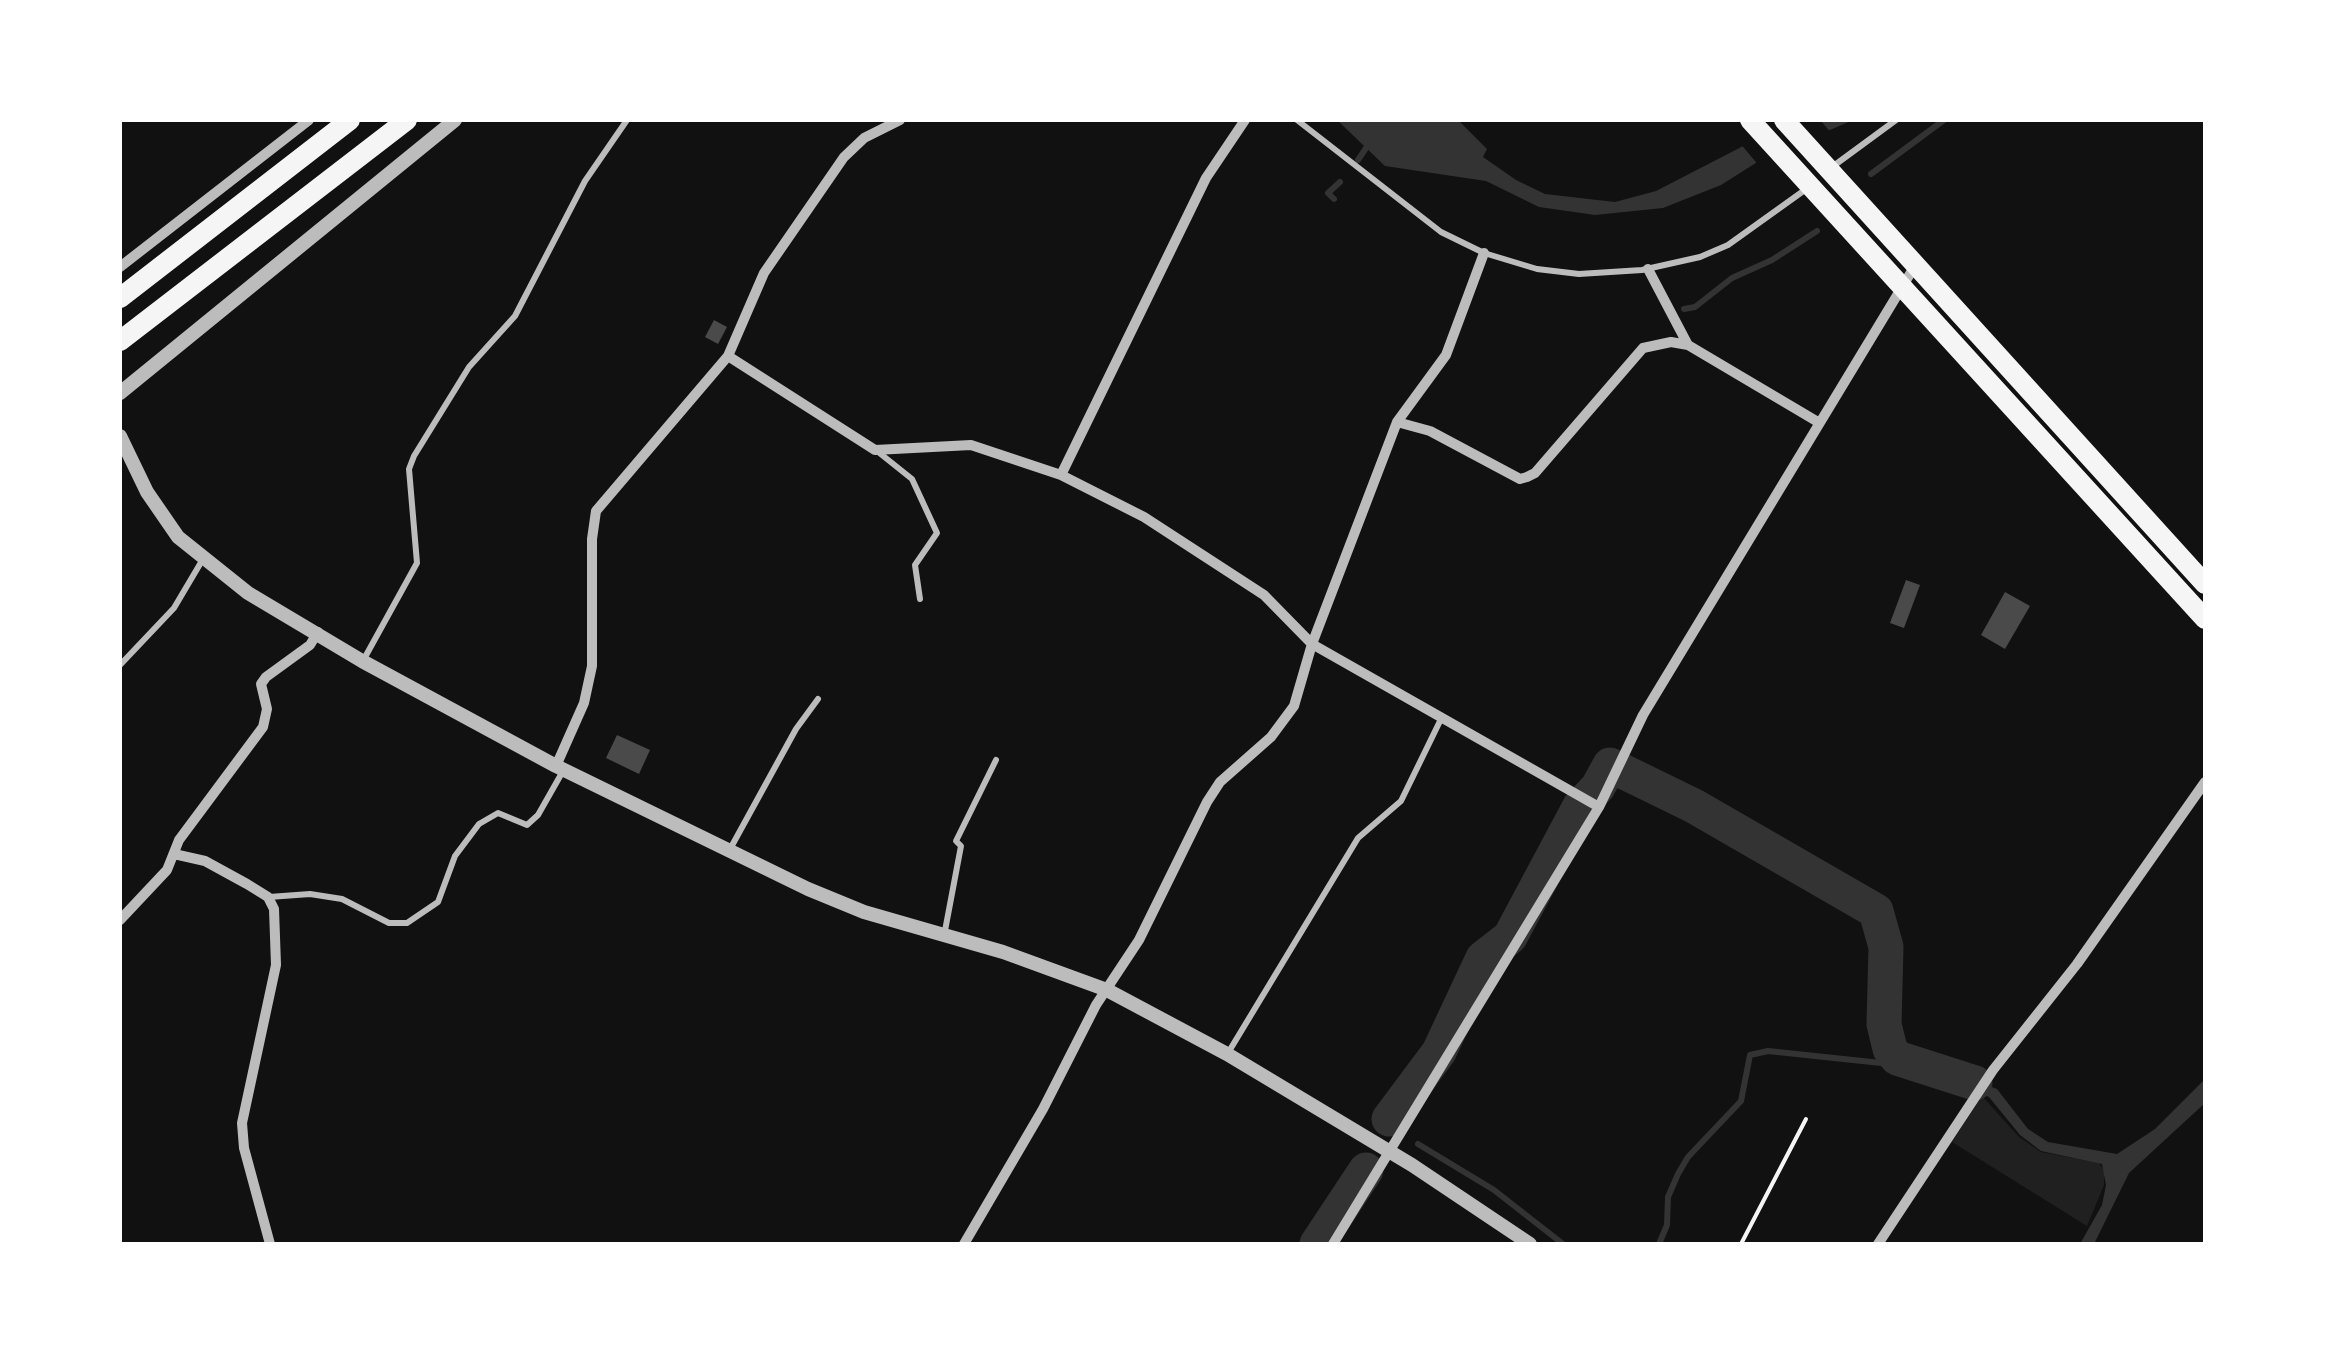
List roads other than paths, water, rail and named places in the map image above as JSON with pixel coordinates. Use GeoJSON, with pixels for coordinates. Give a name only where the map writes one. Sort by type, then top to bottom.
{"type":"FeatureCollection","features":[{"type":"Feature","properties":{"kind":"highway"},"geometry":{"type":"LineString","coordinates":[[120,298],[350,120]]}},
{"type":"Feature","properties":{"kind":"highway"},"geometry":{"type":"LineString","coordinates":[[120,342],[406,120]]}},
{"type":"Feature","properties":{"kind":"highway"},"geometry":{"type":"LineString","coordinates":[[1750,120],[2205,620]]}},
{"type":"Feature","properties":{"kind":"highway"},"geometry":{"type":"LineString","coordinates":[[1784,120],[2205,584]]}},
{"type":"Feature","properties":{"kind":"street"},"geometry":{"type":"LineString","coordinates":[[120,267],[309,120]]}},
{"type":"Feature","properties":{"kind":"street"},"geometry":{"type":"LineString","coordinates":[[120,394],[454,120]]}},
{"type":"Feature","properties":{"kind":"street"},"geometry":{"type":"LineString","coordinates":[[560,768],[584,703],[592,666],[592,540],[596,511],[728,356],[764,274],[851,148],[900,120]]}},
{"type":"Feature","properties":{"kind":"street"},"geometry":{"type":"LineString","coordinates":[[1062,475],[1206,178],[1246,120]]}},
{"type":"Feature","properties":{"kind":"street"},"geometry":{"type":"LineString","coordinates":[[964,1244],[1139,940],[1220,782],[1285,722],[1397,422],[1446,355],[1484,253]]}},
{"type":"Feature","properties":{"kind":"street"},"geometry":{"type":"LineString","coordinates":[[1334,1244],[1620,770],[1643,715],[1916,264]]}},
{"type":"Feature","properties":{"kind":"street"},"geometry":{"type":"LineString","coordinates":[[1648,269],[1688,346]]}},
{"type":"Feature","properties":{"kind":"street"},"geometry":{"type":"LineString","coordinates":[[1397,422],[1430,432],[1520,478],[1526,477],[1536,473],[1643,348],[1671,342],[1688,346],[1818,422]]}},
{"type":"Feature","properties":{"kind":"street"},"geometry":{"type":"LineString","coordinates":[[728,356],[874,450],[971,445],[1062,475],[1144,517],[1264,595],[1312,644],[1596,805]]}},
{"type":"Feature","properties":{"kind":"street"},"geometry":{"type":"LineString","coordinates":[[120,436],[124,455],[162,515],[203,560],[248,593],[362,661],[560,768],[728,852],[864,912],[1018,957],[1107,990],[1228,1054],[1389,1151],[1530,1244]]}},
{"type":"Feature","properties":{"kind":"street"},"geometry":{"type":"LineString","coordinates":[[120,920],[151,891],[179,840],[263,728],[267,710],[262,684],[266,677],[302,651],[318,632]]}},
{"type":"Feature","properties":{"kind":"street"},"geometry":{"type":"LineString","coordinates":[[1878,1244],[1988,1078],[2077,964],[2205,782]]}},
{"type":"Feature","properties":{"kind":"street"},"geometry":{"type":"LineString","coordinates":[[174,854],[205,860],[268,896],[274,909],[276,965],[242,1122],[244,1148],[270,1244]]}},
{"type":"Feature","properties":{"kind":"lane"},"geometry":{"type":"LineString","coordinates":[[362,661],[417,564],[409,469],[414,456],[469,367],[514,316],[585,180],[627,120]]}},
{"type":"Feature","properties":{"kind":"lane"},"geometry":{"type":"LineString","coordinates":[[1297,120],[1441,232],[1484,253],[1536,269],[1579,274],[1648,269],[1728,246],[1807,183]]}},
{"type":"Feature","properties":{"kind":"lane"},"geometry":{"type":"LineString","coordinates":[[1826,167],[1896,120]]}},
{"type":"Feature","properties":{"kind":"lane"},"geometry":{"type":"LineString","coordinates":[[874,450],[912,478],[937,533],[914,565],[920,599]]}},
{"type":"Feature","properties":{"kind":"lane"},"geometry":{"type":"LineString","coordinates":[[120,665],[174,608],[203,560]]}},
{"type":"Feature","properties":{"kind":"lane"},"geometry":{"type":"LineString","coordinates":[[728,852],[777,770],[796,729],[818,699]]}},
{"type":"Feature","properties":{"kind":"lane"},"geometry":{"type":"LineString","coordinates":[[1228,1054],[1358,838],[1401,800],[1440,719]]}},
{"type":"Feature","properties":{"kind":"lane"},"geometry":{"type":"LineString","coordinates":[[943,937],[960,846],[956,841],[996,760]]}},
{"type":"Feature","properties":{"kind":"lane"},"geometry":{"type":"LineString","coordinates":[[268,896],[310,894],[342,899],[389,922],[407,923],[438,902],[454,856],[479,824],[498,813],[520,824],[532,822],[560,768]]}},
{"type":"Feature","properties":{"kind":"waterway"},"geometry":{"type":"LineString","coordinates":[[1871,174],[1944,120]]}},
{"type":"Feature","properties":{"kind":"waterway"},"geometry":{"type":"LineString","coordinates":[[1358,160],[1366,148]]}},
{"type":"Feature","properties":{"kind":"waterway"},"geometry":{"type":"LineString","coordinates":[[1334,199],[1328,193],[1340,182]]}},
{"type":"Feature","properties":{"kind":"waterway"},"geometry":{"type":"LineString","coordinates":[[1684,309],[1695,307],[1732,278],[1772,260],[1817,231]]}},
{"type":"Feature","properties":{"kind":"waterway"},"geometry":{"type":"LineString","coordinates":[[1389,1119],[1439,1052],[1483,958],[1510,937],[1580,806],[1598,787],[1610,765],[1694,806],[1876,911],[1886,947],[1884,1024],[1890,1049],[1897,1058],[1975,1083]]}},
{"type":"Feature","properties":{"kind":"waterway"},"geometry":{"type":"LineString","coordinates":[[1659,1244],[1667,1225],[1668,1197],[1678,1174],[1688,1157],[1741,1101],[1750,1055],[1768,1051],[1881,1063],[1897,1058]]}},
{"type":"Feature","properties":{"kind":"waterway"},"geometry":{"type":"LineString","coordinates":[[1418,1144],[1494,1190],[1563,1244]]}},
{"type":"Feature","properties":{"kind":"waterway"},"geometry":{"type":"LineString","coordinates":[[1317,1244],[1366,1170]]}}]}
